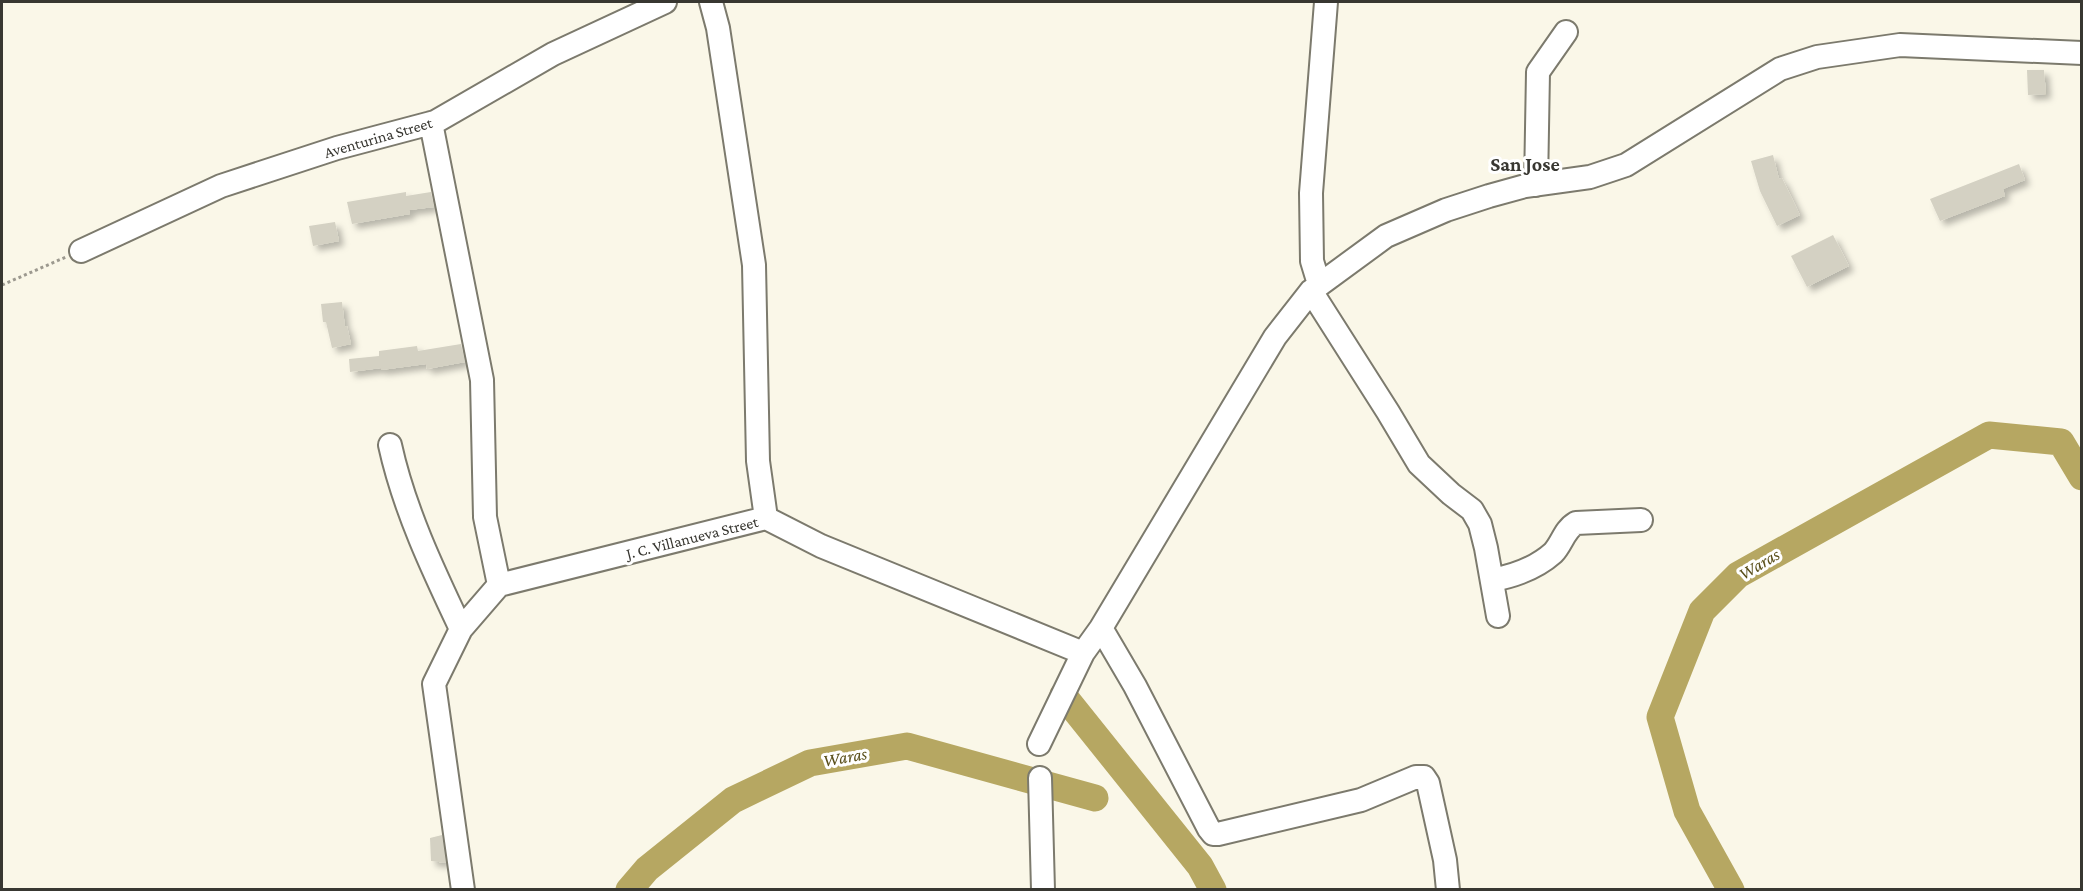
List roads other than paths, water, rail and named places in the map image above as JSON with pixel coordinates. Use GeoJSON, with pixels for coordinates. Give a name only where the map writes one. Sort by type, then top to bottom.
{"type":"FeatureCollection","features":[{"type":"Feature","properties":{"kind":"street","name":"Aventurina Street"},"geometry":{"type":"LineString","coordinates":[[81,251],[221,186],[337,148],[431,123],[553,54],[665,2]]}},
{"type":"Feature","properties":{"kind":"street","name":"J. C. Villanueva Street"},"geometry":{"type":"LineString","coordinates":[[499,585],[766,518],[758,461],[754,265],[718,28],[711,2]]}},
{"type":"Feature","properties":{"kind":"street"},"geometry":{"type":"LineString","coordinates":[[1326,2],[1311,193],[1312,261],[1315,287],[1419,464],[1450,494],[1472,510],[1480,524],[1498,616]]}},
{"type":"Feature","properties":{"kind":"street"},"geometry":{"type":"LineString","coordinates":[[1536,185],[1538,72],[1566,32]]}},
{"type":"Feature","properties":{"kind":"street"},"geometry":{"type":"LineString","coordinates":[[1039,744],[1083,652],[1101,628],[1275,338],[1315,287],[1386,236],[1446,210],[1490,196],[1536,185],[1590,177],[1626,165],[1780,69],[1817,57],[1900,45],[2082,53]]}},
{"type":"Feature","properties":{"kind":"street"},"geometry":{"type":"LineString","coordinates":[[431,123],[482,380],[485,517],[499,585],[461,629],[434,684],[463,890]]}},
{"type":"Feature","properties":{"kind":"street"},"geometry":{"type":"LineString","coordinates":[[390,445],[397,478],[438,582],[461,629]]}},
{"type":"Feature","properties":{"kind":"street"},"geometry":{"type":"LineString","coordinates":[[766,518],[821,546],[1083,652]]}},
{"type":"Feature","properties":{"kind":"street"},"geometry":{"type":"LineString","coordinates":[[1492,580],[1518,575],[1554,552],[1570,527],[1576,523],[1641,520]]}},
{"type":"Feature","properties":{"kind":"street"},"geometry":{"type":"LineString","coordinates":[[1101,628],[1135,686],[1213,834],[1361,800],[1416,777],[1424,777],[1428,783],[1441,838],[1448,890]]}},
{"type":"Feature","properties":{"kind":"street"},"geometry":{"type":"LineString","coordinates":[[1040,778],[1043,890]]}},
{"type":"Feature","properties":{"kind":"waterway","name":"Waras"},"geometry":{"type":"LineString","coordinates":[[1731,890],[1687,811],[1660,717],[1702,611],[1738,575],[1989,435],[2061,442],[2082,477]]}},
{"type":"Feature","properties":{"kind":"waterway","name":"Waras"},"geometry":{"type":"LineString","coordinates":[[1063,695],[1200,866],[1213,890]]}},
{"type":"Feature","properties":{"kind":"waterway","name":"Waras"},"geometry":{"type":"LineString","coordinates":[[629,890],[647,869],[733,800],[810,763],[907,746],[1095,798]]}},
{"type":"Feature","properties":{"kind":"district","name":"San Jose"},"geometry":{"type":"Point","coordinates":[1525,164]}}]}
